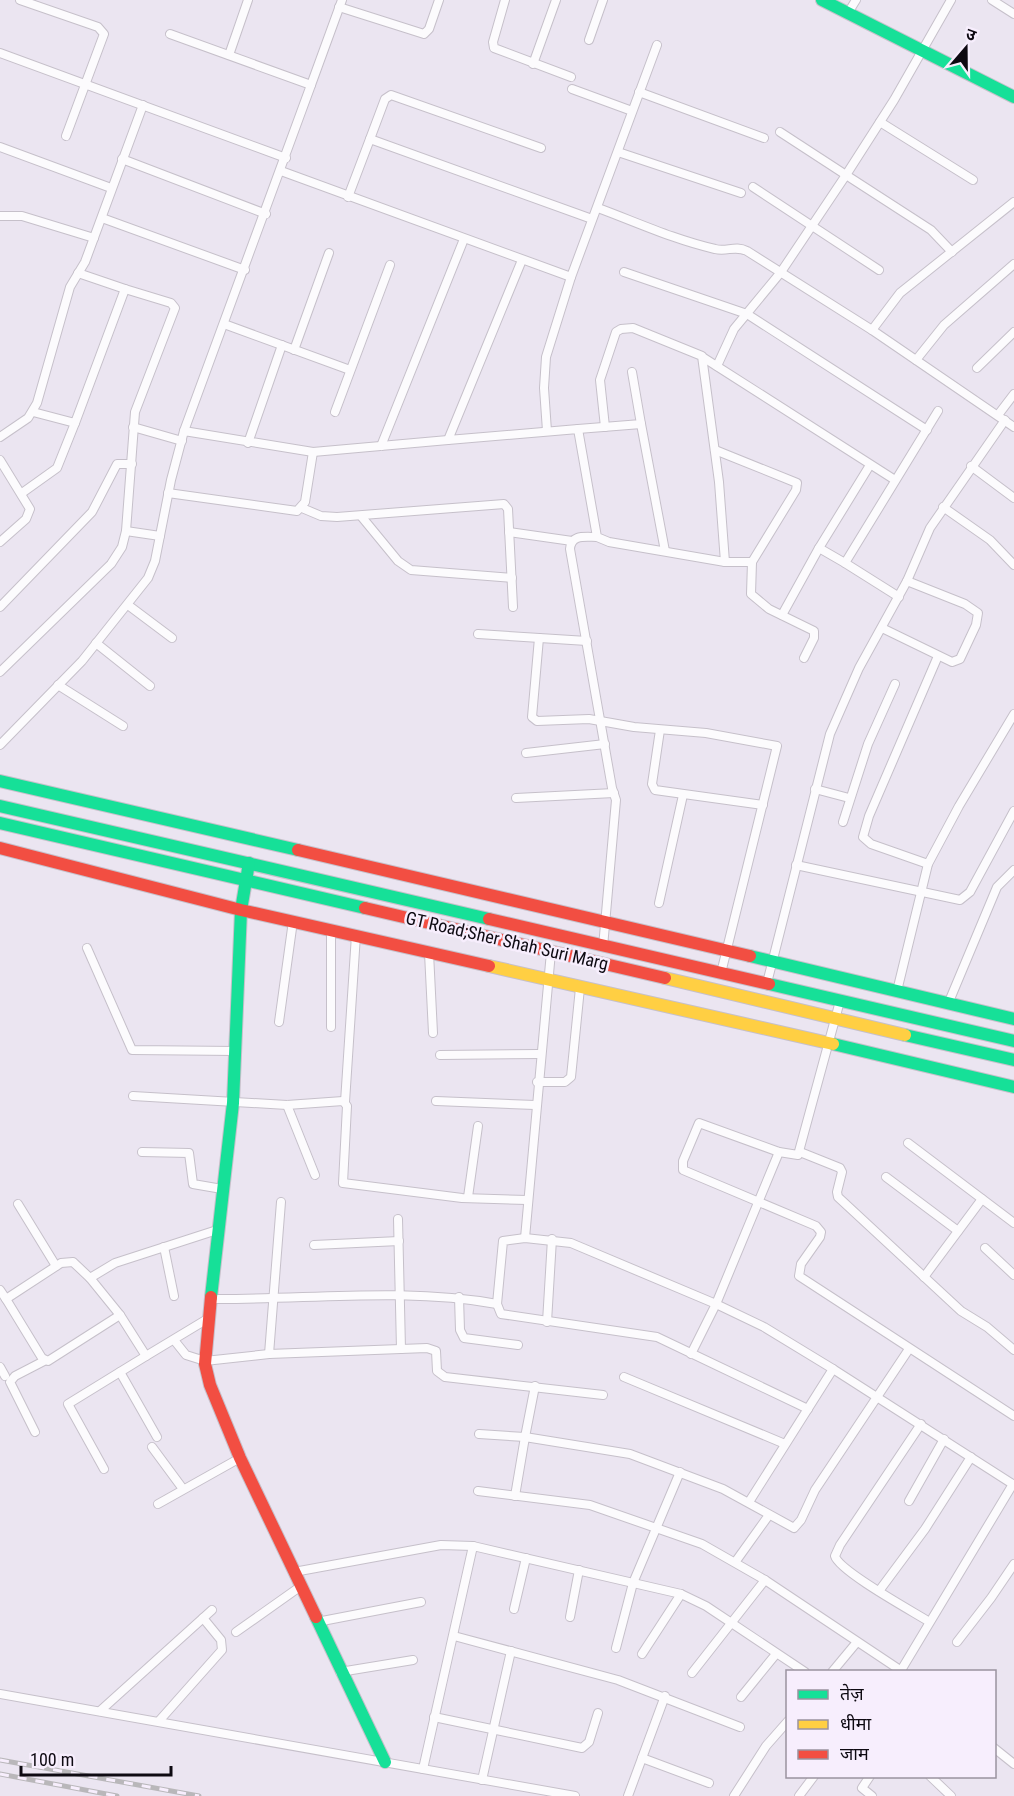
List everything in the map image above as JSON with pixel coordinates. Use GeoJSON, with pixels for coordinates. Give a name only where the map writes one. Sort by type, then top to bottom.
{"type":"FeatureCollection","features":[{"type":"Feature","properties":{"kind":"main road"},"geometry":{"type":"LineString","coordinates":[[822,0],[1014,97]]}},
{"type":"Feature","properties":{"kind":"main road"},"geometry":{"type":"LineString","coordinates":[[0,781],[1014,1019]]}},
{"type":"Feature","properties":{"kind":"main road","name":"GT Road;Sher Shah Suri Marg"},"geometry":{"type":"LineString","coordinates":[[0,806],[1014,1041]]}},
{"type":"Feature","properties":{"kind":"main road","name":"GT Road;Sher Shah Suri Marg"},"geometry":{"type":"LineString","coordinates":[[0,823],[1014,1060]]}},
{"type":"Feature","properties":{"kind":"main road"},"geometry":{"type":"LineString","coordinates":[[0,848],[241,910],[580,988],[830,1042],[1014,1087]]}},
{"type":"Feature","properties":{"kind":"main road"},"geometry":{"type":"LineString","coordinates":[[249,863],[241,910],[233,1104],[217,1230],[205,1361],[210,1385],[240,1458],[340,1672],[385,1762]]}},
{"type":"Feature","properties":{"kind":"street"},"geometry":{"type":"LineString","coordinates":[[21,0],[102,29],[103,40],[66,136]]}},
{"type":"Feature","properties":{"kind":"street"},"geometry":{"type":"LineString","coordinates":[[229,55],[249,0]]}},
{"type":"Feature","properties":{"kind":"street"},"geometry":{"type":"LineString","coordinates":[[0,745],[96,644],[151,573],[184,431],[266,214],[340,4],[426,34],[439,0]]}},
{"type":"Feature","properties":{"kind":"street"},"geometry":{"type":"LineString","coordinates":[[505,0],[493,42],[494,48],[571,77]]}},
{"type":"Feature","properties":{"kind":"street"},"geometry":{"type":"LineString","coordinates":[[533,64],[556,0]]}},
{"type":"Feature","properties":{"kind":"street"},"geometry":{"type":"LineString","coordinates":[[589,40],[603,0]]}},
{"type":"Feature","properties":{"kind":"street"},"geometry":{"type":"LineString","coordinates":[[848,14],[856,0]]}},
{"type":"Feature","properties":{"kind":"street"},"geometry":{"type":"LineString","coordinates":[[717,366],[734,329],[781,272],[880,122],[951,0]]}},
{"type":"Feature","properties":{"kind":"street"},"geometry":{"type":"LineString","coordinates":[[992,0],[1014,14]]}},
{"type":"Feature","properties":{"kind":"street"},"geometry":{"type":"LineString","coordinates":[[170,34],[311,85]]}},
{"type":"Feature","properties":{"kind":"street"},"geometry":{"type":"LineString","coordinates":[[547,431],[543,388],[546,357],[571,278],[657,45]]}},
{"type":"Feature","properties":{"kind":"street"},"geometry":{"type":"LineString","coordinates":[[0,53],[286,158]]}},
{"type":"Feature","properties":{"kind":"street"},"geometry":{"type":"LineString","coordinates":[[572,88],[632,111]]}},
{"type":"Feature","properties":{"kind":"street"},"geometry":{"type":"LineString","coordinates":[[639,92],[764,138]]}},
{"type":"Feature","properties":{"kind":"street"},"geometry":{"type":"LineString","coordinates":[[348,197],[385,99],[391,95],[541,147]]}},
{"type":"Feature","properties":{"kind":"street"},"geometry":{"type":"LineString","coordinates":[[0,437],[33,412],[70,287],[94,238],[143,105]]}},
{"type":"Feature","properties":{"kind":"street"},"geometry":{"type":"LineString","coordinates":[[880,122],[973,180]]}},
{"type":"Feature","properties":{"kind":"street"},"geometry":{"type":"LineString","coordinates":[[780,132],[931,230],[952,252]]}},
{"type":"Feature","properties":{"kind":"street"},"geometry":{"type":"LineString","coordinates":[[370,139],[592,219]]}},
{"type":"Feature","properties":{"kind":"street"},"geometry":{"type":"LineString","coordinates":[[0,147],[111,188]]}},
{"type":"Feature","properties":{"kind":"street"},"geometry":{"type":"LineString","coordinates":[[618,152],[741,193]]}},
{"type":"Feature","properties":{"kind":"street"},"geometry":{"type":"LineString","coordinates":[[122,159],[266,214]]}},
{"type":"Feature","properties":{"kind":"street"},"geometry":{"type":"LineString","coordinates":[[281,171],[571,278]]}},
{"type":"Feature","properties":{"kind":"street"},"geometry":{"type":"LineString","coordinates":[[753,187],[814,225],[879,270]]}},
{"type":"Feature","properties":{"kind":"street"},"geometry":{"type":"LineString","coordinates":[[872,330],[900,293],[1014,202]]}},
{"type":"Feature","properties":{"kind":"street"},"geometry":{"type":"LineString","coordinates":[[598,208],[716,249],[737,247],[872,330],[1014,427]]}},
{"type":"Feature","properties":{"kind":"street"},"geometry":{"type":"LineString","coordinates":[[0,216],[22,216],[94,238]]}},
{"type":"Feature","properties":{"kind":"street"},"geometry":{"type":"LineString","coordinates":[[102,218],[245,270]]}},
{"type":"Feature","properties":{"kind":"street"},"geometry":{"type":"LineString","coordinates":[[381,446],[464,239]]}},
{"type":"Feature","properties":{"kind":"street"},"geometry":{"type":"LineString","coordinates":[[294,350],[329,253]]}},
{"type":"Feature","properties":{"kind":"street"},"geometry":{"type":"LineString","coordinates":[[448,440],[522,260]]}},
{"type":"Feature","properties":{"kind":"street"},"geometry":{"type":"LineString","coordinates":[[916,360],[944,325],[1014,264]]}},
{"type":"Feature","properties":{"kind":"street"},"geometry":{"type":"LineString","coordinates":[[335,412],[390,266]]}},
{"type":"Feature","properties":{"kind":"street"},"geometry":{"type":"LineString","coordinates":[[624,272],[747,314],[927,430]]}},
{"type":"Feature","properties":{"kind":"street"},"geometry":{"type":"LineString","coordinates":[[0,672],[111,564],[122,547],[126,531],[133,427],[140,398],[175,308],[171,303],[78,273]]}},
{"type":"Feature","properties":{"kind":"street"},"geometry":{"type":"LineString","coordinates":[[22,493],[57,468],[65,453],[124,289]]}},
{"type":"Feature","properties":{"kind":"street"},"geometry":{"type":"LineString","coordinates":[[224,324],[350,370]]}},
{"type":"Feature","properties":{"kind":"street"},"geometry":{"type":"LineString","coordinates":[[605,427],[600,380],[616,332],[621,328],[633,328],[687,348],[895,480]]}},
{"type":"Feature","properties":{"kind":"street"},"geometry":{"type":"LineString","coordinates":[[977,368],[1014,332]]}},
{"type":"Feature","properties":{"kind":"street"},"geometry":{"type":"LineString","coordinates":[[248,443],[282,345]]}},
{"type":"Feature","properties":{"kind":"street"},"geometry":{"type":"LineString","coordinates":[[704,358],[725,562]]}},
{"type":"Feature","properties":{"kind":"street"},"geometry":{"type":"LineString","coordinates":[[632,372],[665,551]]}},
{"type":"Feature","properties":{"kind":"street"},"geometry":{"type":"LineString","coordinates":[[767,983],[830,734],[859,669],[907,581],[930,528],[971,466],[1014,394]]}},
{"type":"Feature","properties":{"kind":"street"},"geometry":{"type":"LineString","coordinates":[[845,563],[938,411]]}},
{"type":"Feature","properties":{"kind":"street"},"geometry":{"type":"LineString","coordinates":[[33,412],[75,423]]}},
{"type":"Feature","properties":{"kind":"street"},"geometry":{"type":"LineString","coordinates":[[184,431],[314,452],[641,423]]}},
{"type":"Feature","properties":{"kind":"street"},"geometry":{"type":"LineString","coordinates":[[133,427],[182,441]]}},
{"type":"Feature","properties":{"kind":"street"},"geometry":{"type":"LineString","coordinates":[[578,429],[597,537]]}},
{"type":"Feature","properties":{"kind":"street"},"geometry":{"type":"LineString","coordinates":[[715,450],[790,478],[797,484],[752,562],[753,597],[814,631],[804,658]]}},
{"type":"Feature","properties":{"kind":"street"},"geometry":{"type":"LineString","coordinates":[[302,508],[314,452]]}},
{"type":"Feature","properties":{"kind":"street"},"geometry":{"type":"LineString","coordinates":[[0,460],[30,509],[29,515],[0,542]]}},
{"type":"Feature","properties":{"kind":"street"},"geometry":{"type":"LineString","coordinates":[[0,607],[92,512],[117,464],[132,464]]}},
{"type":"Feature","properties":{"kind":"street"},"geometry":{"type":"LineString","coordinates":[[783,615],[819,548],[870,465]]}},
{"type":"Feature","properties":{"kind":"street"},"geometry":{"type":"LineString","coordinates":[[971,466],[1014,498]]}},
{"type":"Feature","properties":{"kind":"street"},"geometry":{"type":"LineString","coordinates":[[168,493],[294,511],[302,508],[330,517],[500,503],[508,509],[513,607]]}},
{"type":"Feature","properties":{"kind":"street"},"geometry":{"type":"LineString","coordinates":[[943,507],[990,540],[1013,561]]}},
{"type":"Feature","properties":{"kind":"street"},"geometry":{"type":"LineString","coordinates":[[361,516],[398,561],[411,570],[512,578]]}},
{"type":"Feature","properties":{"kind":"street"},"geometry":{"type":"LineString","coordinates":[[126,531],[160,536]]}},
{"type":"Feature","properties":{"kind":"street"},"geometry":{"type":"LineString","coordinates":[[509,532],[572,541]]}},
{"type":"Feature","properties":{"kind":"street"},"geometry":{"type":"LineString","coordinates":[[603,947],[616,810],[570,554],[572,541],[577,537],[597,537],[609,542],[725,562],[752,562]]}},
{"type":"Feature","properties":{"kind":"street"},"geometry":{"type":"LineString","coordinates":[[819,548],[899,597]]}},
{"type":"Feature","properties":{"kind":"street"},"geometry":{"type":"LineString","coordinates":[[882,628],[938,656],[952,662],[958,661],[976,625],[978,613],[965,604],[907,581]]}},
{"type":"Feature","properties":{"kind":"street"},"geometry":{"type":"LineString","coordinates":[[128,605],[172,638]]}},
{"type":"Feature","properties":{"kind":"street"},"geometry":{"type":"LineString","coordinates":[[478,634],[587,641]]}},
{"type":"Feature","properties":{"kind":"street"},"geometry":{"type":"LineString","coordinates":[[539,638],[534,719],[540,722],[589,719],[660,730],[706,733],[776,745],[721,973]]}},
{"type":"Feature","properties":{"kind":"street"},"geometry":{"type":"LineString","coordinates":[[96,644],[150,686]]}},
{"type":"Feature","properties":{"kind":"street"},"geometry":{"type":"LineString","coordinates":[[928,864],[871,844],[863,837],[869,816],[938,656]]}},
{"type":"Feature","properties":{"kind":"street"},"geometry":{"type":"LineString","coordinates":[[843,822],[868,744],[895,684]]}},
{"type":"Feature","properties":{"kind":"street"},"geometry":{"type":"LineString","coordinates":[[58,685],[123,726]]}},
{"type":"Feature","properties":{"kind":"street"},"geometry":{"type":"LineString","coordinates":[[897,992],[928,864],[1014,714]]}},
{"type":"Feature","properties":{"kind":"street"},"geometry":{"type":"LineString","coordinates":[[660,730],[652,786],[657,791],[763,805]]}},
{"type":"Feature","properties":{"kind":"street"},"geometry":{"type":"LineString","coordinates":[[526,753],[604,744]]}},
{"type":"Feature","properties":{"kind":"street"},"geometry":{"type":"LineString","coordinates":[[815,789],[849,798]]}},
{"type":"Feature","properties":{"kind":"street"},"geometry":{"type":"LineString","coordinates":[[516,798],[614,793]]}},
{"type":"Feature","properties":{"kind":"street"},"geometry":{"type":"LineString","coordinates":[[659,903],[683,795]]}},
{"type":"Feature","properties":{"kind":"street"},"geometry":{"type":"LineString","coordinates":[[796,865],[922,890],[954,900],[966,896],[1014,811]]}},
{"type":"Feature","properties":{"kind":"street"},"geometry":{"type":"LineString","coordinates":[[948,1004],[997,887],[1014,870]]}},
{"type":"Feature","properties":{"kind":"street"},"geometry":{"type":"LineString","coordinates":[[279,1022],[293,921]]}},
{"type":"Feature","properties":{"kind":"street"},"geometry":{"type":"LineString","coordinates":[[331,1027],[332,930]]}},
{"type":"Feature","properties":{"kind":"street"},"geometry":{"type":"LineString","coordinates":[[356,935],[342,1182],[468,1197],[527,1200]]}},
{"type":"Feature","properties":{"kind":"street"},"geometry":{"type":"LineString","coordinates":[[87,948],[132,1050],[236,1052]]}},
{"type":"Feature","properties":{"kind":"street"},"geometry":{"type":"LineString","coordinates":[[525,1238],[537,1082],[551,951]]}},
{"type":"Feature","properties":{"kind":"street"},"geometry":{"type":"LineString","coordinates":[[429,952],[434,1033]]}},
{"type":"Feature","properties":{"kind":"street"},"geometry":{"type":"LineString","coordinates":[[537,1082],[565,1082],[571,1077],[580,988]]}},
{"type":"Feature","properties":{"kind":"street"},"geometry":{"type":"LineString","coordinates":[[840,1001],[800,1152],[793,1156],[778,1152],[699,1123],[694,1129],[683,1161],[683,1170],[820,1230],[820,1237],[801,1264],[799,1276],[909,1349],[976,1389],[1014,1416]]}},
{"type":"Feature","properties":{"kind":"street"},"geometry":{"type":"LineString","coordinates":[[440,1055],[540,1054]]}},
{"type":"Feature","properties":{"kind":"street"},"geometry":{"type":"LineString","coordinates":[[133,1096],[233,1104],[287,1105],[345,1102]]}},
{"type":"Feature","properties":{"kind":"street"},"geometry":{"type":"LineString","coordinates":[[436,1101],[535,1105]]}},
{"type":"Feature","properties":{"kind":"street"},"geometry":{"type":"LineString","coordinates":[[287,1105],[315,1175]]}},
{"type":"Feature","properties":{"kind":"street"},"geometry":{"type":"LineString","coordinates":[[468,1197],[478,1126]]}},
{"type":"Feature","properties":{"kind":"street"},"geometry":{"type":"LineString","coordinates":[[909,1143],[1014,1223]]}},
{"type":"Feature","properties":{"kind":"street"},"geometry":{"type":"LineString","coordinates":[[142,1152],[189,1153],[193,1184],[222,1190]]}},
{"type":"Feature","properties":{"kind":"street"},"geometry":{"type":"LineString","coordinates":[[691,1354],[716,1304],[778,1152]]}},
{"type":"Feature","properties":{"kind":"street"},"geometry":{"type":"LineString","coordinates":[[800,1152],[840,1168],[842,1172],[838,1197],[961,1311],[987,1327],[1014,1350]]}},
{"type":"Feature","properties":{"kind":"street"},"geometry":{"type":"LineString","coordinates":[[886,1177],[958,1231]]}},
{"type":"Feature","properties":{"kind":"street"},"geometry":{"type":"LineString","coordinates":[[924,1277],[982,1199]]}},
{"type":"Feature","properties":{"kind":"street"},"geometry":{"type":"LineString","coordinates":[[269,1354],[281,1202]]}},
{"type":"Feature","properties":{"kind":"street"},"geometry":{"type":"LineString","coordinates":[[18,1204],[56,1266]]}},
{"type":"Feature","properties":{"kind":"street"},"geometry":{"type":"LineString","coordinates":[[398,1219],[401,1349]]}},
{"type":"Feature","properties":{"kind":"street"},"geometry":{"type":"LineString","coordinates":[[90,1278],[115,1263],[217,1230]]}},
{"type":"Feature","properties":{"kind":"street"},"geometry":{"type":"LineString","coordinates":[[808,1409],[649,1335],[507,1317],[501,1314],[497,1304],[502,1243],[507,1239],[525,1238],[552,1239],[571,1243],[716,1304],[764,1327],[877,1396],[1013,1484],[928,1621],[902,1670]]}},
{"type":"Feature","properties":{"kind":"street"},"geometry":{"type":"LineString","coordinates":[[547,1322],[552,1239]]}},
{"type":"Feature","properties":{"kind":"street"},"geometry":{"type":"LineString","coordinates":[[314,1245],[399,1241]]}},
{"type":"Feature","properties":{"kind":"street"},"geometry":{"type":"LineString","coordinates":[[164,1247],[174,1296]]}},
{"type":"Feature","properties":{"kind":"street"},"geometry":{"type":"LineString","coordinates":[[985,1248],[1014,1275]]}},
{"type":"Feature","properties":{"kind":"street"},"geometry":{"type":"LineString","coordinates":[[6,1299],[56,1266],[67,1261],[73,1262],[90,1278],[120,1315],[146,1356]]}},
{"type":"Feature","properties":{"kind":"street"},"geometry":{"type":"LineString","coordinates":[[0,1290],[44,1361]]}},
{"type":"Feature","properties":{"kind":"street"},"geometry":{"type":"LineString","coordinates":[[211,1299],[272,1300],[400,1294],[459,1297],[497,1304]]}},
{"type":"Feature","properties":{"kind":"street"},"geometry":{"type":"LineString","coordinates":[[459,1297],[460,1329],[464,1338],[518,1345]]}},
{"type":"Feature","properties":{"kind":"street"},"geometry":{"type":"LineString","coordinates":[[35,1432],[10,1382],[15,1376],[120,1315]]}},
{"type":"Feature","properties":{"kind":"street"},"geometry":{"type":"LineString","coordinates":[[104,1468],[68,1404],[209,1318]]}},
{"type":"Feature","properties":{"kind":"street"},"geometry":{"type":"LineString","coordinates":[[174,1340],[186,1355],[205,1361],[269,1354],[435,1349],[438,1374],[446,1377],[603,1395]]}},
{"type":"Feature","properties":{"kind":"street"},"geometry":{"type":"LineString","coordinates":[[479,1434],[525,1437],[613,1450],[680,1472],[749,1502],[790,1528],[798,1526],[815,1490],[909,1349]]}},
{"type":"Feature","properties":{"kind":"street"},"geometry":{"type":"LineString","coordinates":[[0,1367],[5,1376]]}},
{"type":"Feature","properties":{"kind":"street"},"geometry":{"type":"LineString","coordinates":[[749,1502],[833,1369]]}},
{"type":"Feature","properties":{"kind":"street"},"geometry":{"type":"LineString","coordinates":[[120,1372],[158,1437]]}},
{"type":"Feature","properties":{"kind":"street"},"geometry":{"type":"LineString","coordinates":[[624,1377],[785,1444]]}},
{"type":"Feature","properties":{"kind":"street"},"geometry":{"type":"LineString","coordinates":[[515,1496],[535,1386]]}},
{"type":"Feature","properties":{"kind":"street"},"geometry":{"type":"LineString","coordinates":[[921,1424],[836,1551],[836,1560],[879,1591],[928,1621]]}},
{"type":"Feature","properties":{"kind":"street"},"geometry":{"type":"LineString","coordinates":[[909,1501],[944,1439]]}},
{"type":"Feature","properties":{"kind":"street"},"geometry":{"type":"LineString","coordinates":[[152,1447],[183,1489]]}},
{"type":"Feature","properties":{"kind":"street"},"geometry":{"type":"LineString","coordinates":[[879,1591],[925,1529],[971,1457]]}},
{"type":"Feature","properties":{"kind":"street"},"geometry":{"type":"LineString","coordinates":[[159,1504],[240,1458]]}},
{"type":"Feature","properties":{"kind":"street"},"geometry":{"type":"LineString","coordinates":[[616,1648],[633,1583],[655,1526],[680,1472]]}},
{"type":"Feature","properties":{"kind":"street"},"geometry":{"type":"LineString","coordinates":[[478,1491],[590,1506],[655,1526],[702,1544],[765,1580],[899,1670]]}},
{"type":"Feature","properties":{"kind":"street"},"geometry":{"type":"LineString","coordinates":[[735,1561],[770,1515]]}},
{"type":"Feature","properties":{"kind":"street"},"geometry":{"type":"LineString","coordinates":[[294,1572],[441,1545],[473,1546],[681,1593],[803,1670]]}},
{"type":"Feature","properties":{"kind":"street"},"geometry":{"type":"LineString","coordinates":[[423,1769],[473,1546]]}},
{"type":"Feature","properties":{"kind":"street"},"geometry":{"type":"LineString","coordinates":[[514,1609],[526,1558]]}},
{"type":"Feature","properties":{"kind":"street"},"geometry":{"type":"LineString","coordinates":[[957,1642],[1014,1564]]}},
{"type":"Feature","properties":{"kind":"street"},"geometry":{"type":"LineString","coordinates":[[570,1617],[579,1570]]}},
{"type":"Feature","properties":{"kind":"street"},"geometry":{"type":"LineString","coordinates":[[692,1673],[765,1580]]}},
{"type":"Feature","properties":{"kind":"street"},"geometry":{"type":"LineString","coordinates":[[236,1632],[301,1586]]}},
{"type":"Feature","properties":{"kind":"street"},"geometry":{"type":"LineString","coordinates":[[642,1654],[681,1593]]}},
{"type":"Feature","properties":{"kind":"street"},"geometry":{"type":"LineString","coordinates":[[317,1622],[421,1602]]}},
{"type":"Feature","properties":{"kind":"street"},"geometry":{"type":"LineString","coordinates":[[100,1711],[212,1610]]}},
{"type":"Feature","properties":{"kind":"street"},"geometry":{"type":"LineString","coordinates":[[159,1721],[222,1650],[221,1640],[203,1618]]}},
{"type":"Feature","properties":{"kind":"street"},"geometry":{"type":"LineString","coordinates":[[454,1636],[618,1680],[665,1696],[740,1727]]}},
{"type":"Feature","properties":{"kind":"street"},"geometry":{"type":"LineString","coordinates":[[832,1670],[857,1642]]}},
{"type":"Feature","properties":{"kind":"street"},"geometry":{"type":"LineString","coordinates":[[482,1780],[511,1651]]}},
{"type":"Feature","properties":{"kind":"street"},"geometry":{"type":"LineString","coordinates":[[741,1697],[777,1653]]}},
{"type":"Feature","properties":{"kind":"street"},"geometry":{"type":"LineString","coordinates":[[340,1672],[413,1660]]}},
{"type":"Feature","properties":{"kind":"street"},"geometry":{"type":"LineString","coordinates":[[0,1694],[575,1796]]}},
{"type":"Feature","properties":{"kind":"street"},"geometry":{"type":"LineString","coordinates":[[628,1796],[665,1696]]}},
{"type":"Feature","properties":{"kind":"street"},"geometry":{"type":"LineString","coordinates":[[434,1717],[585,1747],[598,1713]]}},
{"type":"Feature","properties":{"kind":"street"},"geometry":{"type":"LineString","coordinates":[[734,1796],[766,1746],[786,1723]]}},
{"type":"Feature","properties":{"kind":"street"},"geometry":{"type":"LineString","coordinates":[[996,1750],[1014,1764]]}},
{"type":"Feature","properties":{"kind":"street"},"geometry":{"type":"LineString","coordinates":[[642,1758],[709,1783]]}},
{"type":"Feature","properties":{"kind":"street"},"geometry":{"type":"LineString","coordinates":[[799,1796],[812,1778]]}},
{"type":"Feature","properties":{"kind":"street"},"geometry":{"type":"LineString","coordinates":[[869,1778],[862,1788],[872,1796]]}},
{"type":"Feature","properties":{"kind":"street"},"geometry":{"type":"LineString","coordinates":[[932,1778],[951,1796]]}},
{"type":"Feature","properties":{"kind":"railway"},"geometry":{"type":"LineString","coordinates":[[0,1760],[199,1796]]}},
{"type":"Feature","properties":{"kind":"railway"},"geometry":{"type":"LineString","coordinates":[[0,1774],[117,1796]]}},
{"type":"Feature","properties":{"kind":"traffic: fast"},"geometry":{"type":"LineString","coordinates":[[822,0],[1014,97]]}},
{"type":"Feature","properties":{"kind":"traffic: fast"},"geometry":{"type":"LineString","coordinates":[[0,781],[298,850]]}},
{"type":"Feature","properties":{"kind":"traffic: fast"},"geometry":{"type":"LineString","coordinates":[[0,806],[489,919]]}},
{"type":"Feature","properties":{"kind":"traffic: fast"},"geometry":{"type":"LineString","coordinates":[[0,823],[365,908]]}},
{"type":"Feature","properties":{"kind":"traffic: fast"},"geometry":{"type":"LineString","coordinates":[[211,1297],[233,1103],[241,910],[249,863]]}},
{"type":"Feature","properties":{"kind":"traffic: fast"},"geometry":{"type":"LineString","coordinates":[[750,956],[1014,1019]]}},
{"type":"Feature","properties":{"kind":"traffic: fast"},"geometry":{"type":"LineString","coordinates":[[769,984],[1014,1041]]}},
{"type":"Feature","properties":{"kind":"traffic: fast"},"geometry":{"type":"LineString","coordinates":[[905,1035],[1014,1060]]}},
{"type":"Feature","properties":{"kind":"traffic: fast"},"geometry":{"type":"LineString","coordinates":[[833,1044],[1014,1087]]}},
{"type":"Feature","properties":{"kind":"traffic: fast"},"geometry":{"type":"LineString","coordinates":[[316,1617],[385,1762]]}},
{"type":"Feature","properties":{"kind":"traffic: slow"},"geometry":{"type":"LineString","coordinates":[[489,966],[833,1044]]}},
{"type":"Feature","properties":{"kind":"traffic: slow"},"geometry":{"type":"LineString","coordinates":[[665,978],[905,1035]]}},
{"type":"Feature","properties":{"kind":"traffic: jam"},"geometry":{"type":"LineString","coordinates":[[0,848],[241,910],[489,966]]}},
{"type":"Feature","properties":{"kind":"traffic: jam"},"geometry":{"type":"LineString","coordinates":[[298,850],[750,956]]}},
{"type":"Feature","properties":{"kind":"traffic: jam"},"geometry":{"type":"LineString","coordinates":[[365,908],[665,978]]}},
{"type":"Feature","properties":{"kind":"traffic: jam"},"geometry":{"type":"LineString","coordinates":[[489,919],[769,984]]}},
{"type":"Feature","properties":{"kind":"traffic: jam"},"geometry":{"type":"LineString","coordinates":[[211,1297],[205,1364],[210,1385],[240,1458],[316,1617]]}}]}
